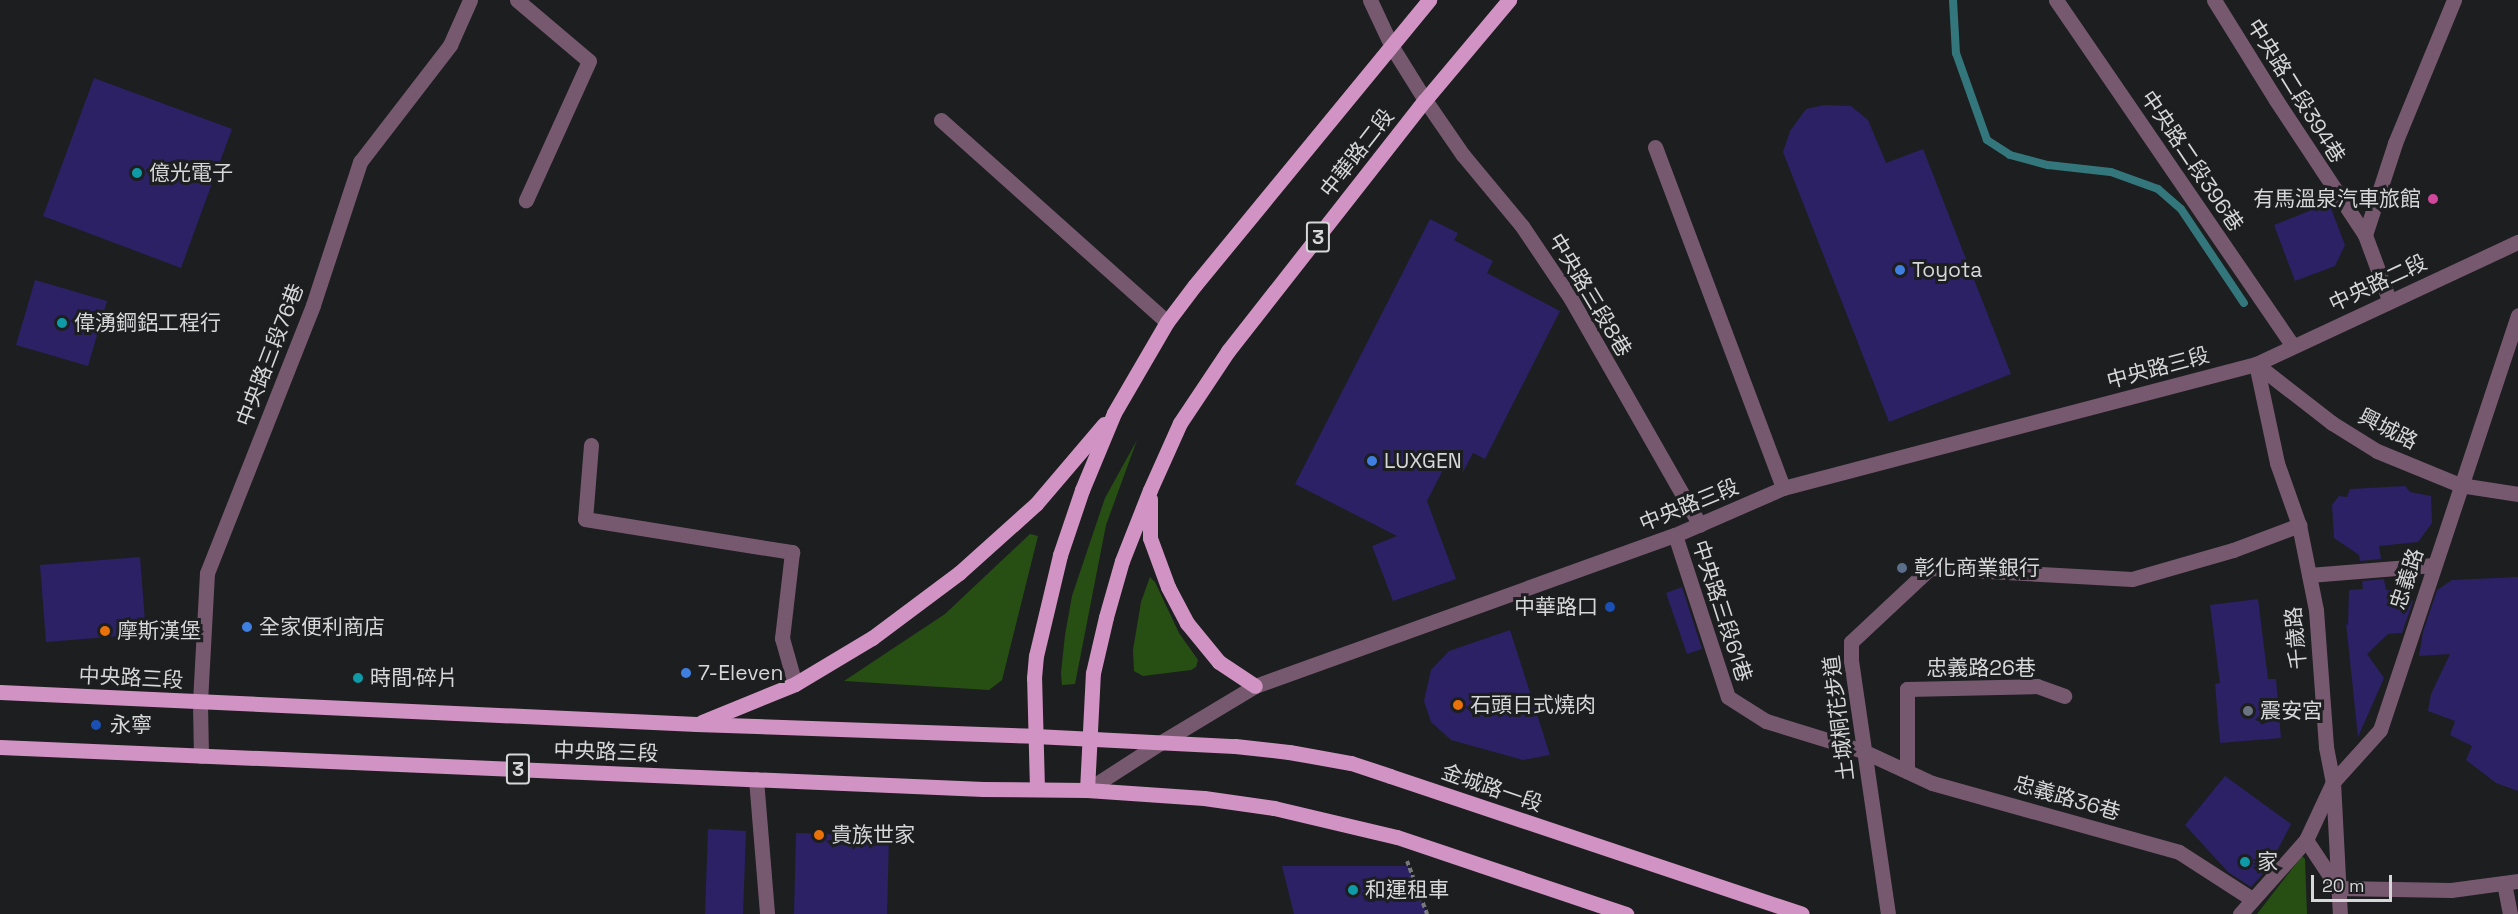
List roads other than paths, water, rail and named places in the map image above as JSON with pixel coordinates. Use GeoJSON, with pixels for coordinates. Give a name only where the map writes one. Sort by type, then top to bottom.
{"type":"FeatureCollection","features":[{"type":"Feature","properties":{"kind":"main road","name":"中華路二段"},"geometry":{"type":"LineString","coordinates":[[1114,413],[1167,322],[1429,0]]}},
{"type":"Feature","properties":{"kind":"main road","name":"中華路二段"},"geometry":{"type":"LineString","coordinates":[[1150,490],[1180,423],[1228,351],[1425,100],[1509,0]]}},
{"type":"Feature","properties":{"kind":"main road"},"geometry":{"type":"LineString","coordinates":[[696,724],[795,684],[872,638],[959,573],[1036,504],[1114,413]]}},
{"type":"Feature","properties":{"kind":"main road"},"geometry":{"type":"LineString","coordinates":[[1037,789],[1034,678],[1046,606],[1082,490],[1114,413]]}},
{"type":"Feature","properties":{"kind":"main road"},"geometry":{"type":"LineString","coordinates":[[1150,490],[1150,538],[1168,586],[1186,623],[1219,662],[1255,686]]}},
{"type":"Feature","properties":{"kind":"main road","name":"3"},"geometry":{"type":"LineString","coordinates":[[1087,790],[1093,673],[1122,561],[1150,490]]}},
{"type":"Feature","properties":{"kind":"main road","name":"中央路三段"},"geometry":{"type":"LineString","coordinates":[[0,692],[1160,743]]}},
{"type":"Feature","properties":{"kind":"main road","name":"金城路一段"},"geometry":{"type":"LineString","coordinates":[[1160,743],[1235,746],[1310,755],[1351,763],[1802,914]]}},
{"type":"Feature","properties":{"kind":"main road","name":"中央路三段"},"geometry":{"type":"LineString","coordinates":[[0,747],[756,779],[1087,790]]}},
{"type":"Feature","properties":{"kind":"main road"},"geometry":{"type":"LineString","coordinates":[[1087,790],[1204,798],[1263,806],[1331,820],[1397,837],[1626,914]]}},
{"type":"Feature","properties":{"kind":"street","name":"中央路三段76巷"},"geometry":{"type":"LineString","coordinates":[[201,756],[200,702],[207,573],[313,305],[360,162],[450,45],[470,0]]}},
{"type":"Feature","properties":{"kind":"street"},"geometry":{"type":"LineString","coordinates":[[517,0],[590,61],[526,200]]}},
{"type":"Feature","properties":{"kind":"street","name":"中央路三段8巷"},"geometry":{"type":"LineString","coordinates":[[1370,0],[1392,47],[1425,100],[1462,155],[1522,226],[1571,299],[1701,525]]}},
{"type":"Feature","properties":{"kind":"street","name":"中央路二段396巷"},"geometry":{"type":"LineString","coordinates":[[2056,0],[2293,346]]}},
{"type":"Feature","properties":{"kind":"street","name":"中央路二段394巷"},"geometry":{"type":"LineString","coordinates":[[2214,0],[2276,100],[2365,235],[2390,300]]}},
{"type":"Feature","properties":{"kind":"street"},"geometry":{"type":"LineString","coordinates":[[2365,235],[2395,144],[2454,0]]}},
{"type":"Feature","properties":{"kind":"street"},"geometry":{"type":"LineString","coordinates":[[941,120],[1167,322]]}},
{"type":"Feature","properties":{"kind":"street"},"geometry":{"type":"LineString","coordinates":[[1654,147],[1783,488]]}},
{"type":"Feature","properties":{"kind":"street","name":"中央路二段"},"geometry":{"type":"LineString","coordinates":[[2256,364],[2390,300],[2518,243]]}},
{"type":"Feature","properties":{"kind":"street","name":"忠義路"},"geometry":{"type":"LineString","coordinates":[[2240,914],[2306,840],[2333,782],[2380,730],[2518,315]]}},
{"type":"Feature","properties":{"kind":"street","name":"中央路三段"},"geometry":{"type":"LineString","coordinates":[[1087,790],[1255,686],[1675,536],[1783,488],[2256,364]]}},
{"type":"Feature","properties":{"kind":"street","name":"興城路"},"geometry":{"type":"LineString","coordinates":[[2256,364],[2332,423],[2377,451],[2460,485],[2518,494]]}},
{"type":"Feature","properties":{"kind":"street","name":"千歲路"},"geometry":{"type":"LineString","coordinates":[[2256,364],[2277,463],[2300,525],[2316,610],[2326,747],[2333,782],[2340,914]]}},
{"type":"Feature","properties":{"kind":"street"},"geometry":{"type":"LineString","coordinates":[[591,445],[585,519],[792,552],[782,638],[795,684]]}},
{"type":"Feature","properties":{"kind":"street","name":"土城桐花步道"},"geometry":{"type":"LineString","coordinates":[[1888,914],[1863,751],[1851,661],[1851,642],[1930,568],[2132,579],[2233,550],[2300,525]]}},
{"type":"Feature","properties":{"kind":"street","name":"中央路三段61巷"},"geometry":{"type":"LineString","coordinates":[[1675,536],[1728,697],[1766,721],[1863,751]]}},
{"type":"Feature","properties":{"kind":"street"},"geometry":{"type":"LineString","coordinates":[[2309,575],[2434,565]]}},
{"type":"Feature","properties":{"kind":"street","name":"忠義路26巷"},"geometry":{"type":"LineString","coordinates":[[1907,771],[1907,689],[2037,686],[2064,696]]}},
{"type":"Feature","properties":{"kind":"street","name":"忠義路36巷"},"geometry":{"type":"LineString","coordinates":[[1863,751],[1932,783],[2180,852],[2253,899]]}},
{"type":"Feature","properties":{"kind":"street"},"geometry":{"type":"LineString","coordinates":[[756,779],[767,914]]}},
{"type":"Feature","properties":{"kind":"street"},"geometry":{"type":"LineString","coordinates":[[2306,840],[2338,888],[2451,890],[2511,882],[2510,914]]}},
{"type":"Feature","properties":{"kind":"waterway"},"geometry":{"type":"LineString","coordinates":[[1953,0],[1956,53],[1987,140],[2010,155],[2048,165],[2111,172],[2158,189],[2181,209],[2244,303]]}},
{"type":"Feature","properties":{"kind":"place","name":"億光電子"},"geometry":{"type":"Point","coordinates":[137,173]}},
{"type":"Feature","properties":{"kind":"place","name":"有馬溫泉汽車旅館"},"geometry":{"type":"Point","coordinates":[2433,199]}},
{"type":"Feature","properties":{"kind":"place","name":"Toyota"},"geometry":{"type":"Point","coordinates":[1900,270]}},
{"type":"Feature","properties":{"kind":"place","name":"偉湧鋼鋁工程行"},"geometry":{"type":"Point","coordinates":[62,323]}},
{"type":"Feature","properties":{"kind":"place","name":"LUXGEN"},"geometry":{"type":"Point","coordinates":[1372,461]}},
{"type":"Feature","properties":{"kind":"place","name":"彰化商業銀行"},"geometry":{"type":"Point","coordinates":[1902,568]}},
{"type":"Feature","properties":{"kind":"place","name":"中華路口"},"geometry":{"type":"Point","coordinates":[1610,607]}},
{"type":"Feature","properties":{"kind":"place","name":"全家便利商店"},"geometry":{"type":"Point","coordinates":[247,627]}},
{"type":"Feature","properties":{"kind":"place","name":"摩斯漢堡"},"geometry":{"type":"Point","coordinates":[105,631]}},
{"type":"Feature","properties":{"kind":"place","name":"7-Eleven"},"geometry":{"type":"Point","coordinates":[686,673]}},
{"type":"Feature","properties":{"kind":"place","name":"時間·碎片"},"geometry":{"type":"Point","coordinates":[358,678]}},
{"type":"Feature","properties":{"kind":"place","name":"石頭日式燒肉"},"geometry":{"type":"Point","coordinates":[1458,705]}},
{"type":"Feature","properties":{"kind":"place","name":"震安宮"},"geometry":{"type":"Point","coordinates":[2248,711]}},
{"type":"Feature","properties":{"kind":"place","name":"永寧"},"geometry":{"type":"Point","coordinates":[96,725]}},
{"type":"Feature","properties":{"kind":"place","name":"貴族世家"},"geometry":{"type":"Point","coordinates":[819,835]}},
{"type":"Feature","properties":{"kind":"place","name":"家"},"geometry":{"type":"Point","coordinates":[2245,862]}},
{"type":"Feature","properties":{"kind":"place","name":"和運租車"},"geometry":{"type":"Point","coordinates":[1353,890]}}]}
